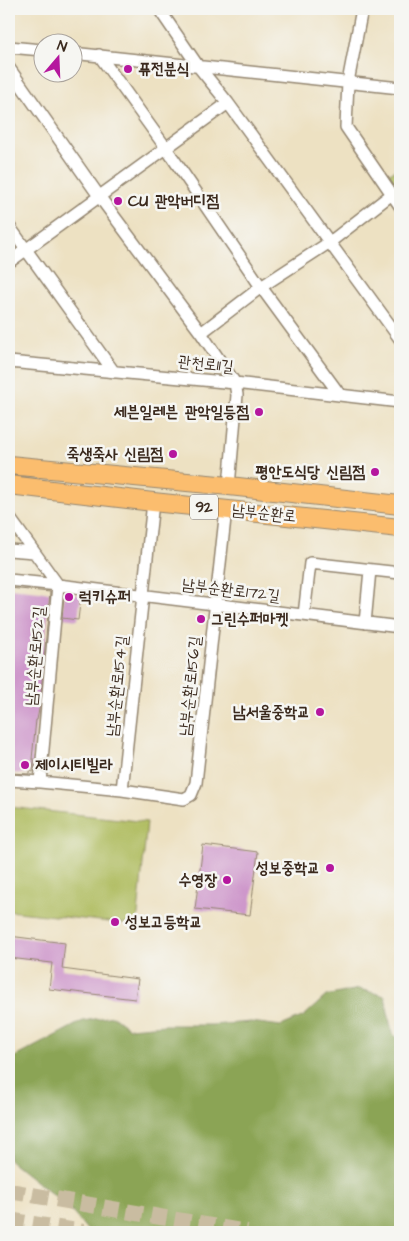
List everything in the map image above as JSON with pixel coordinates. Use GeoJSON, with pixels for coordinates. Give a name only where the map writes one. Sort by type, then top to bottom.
{"type":"FeatureCollection","features":[{"type":"Feature","properties":{"kind":"main road","name":"남부순환로"},"geometry":{"type":"LineString","coordinates":[[9,464],[400,505]]}},
{"type":"Feature","properties":{"kind":"main road","name":"남부순환로"},"geometry":{"type":"LineString","coordinates":[[9,485],[400,528]]}},
{"type":"Feature","properties":{"kind":"street"},"geometry":{"type":"LineString","coordinates":[[159,9],[198,66],[228,103],[400,339]]}},
{"type":"Feature","properties":{"kind":"street"},"geometry":{"type":"LineString","coordinates":[[362,9],[348,82],[346,127],[400,206]]}},
{"type":"Feature","properties":{"kind":"street"},"geometry":{"type":"LineString","coordinates":[[9,46],[32,49]]}},
{"type":"Feature","properties":{"kind":"street"},"geometry":{"type":"LineString","coordinates":[[82,53],[400,88]]}},
{"type":"Feature","properties":{"kind":"street"},"geometry":{"type":"LineString","coordinates":[[99,55],[166,148],[261,287],[340,395]]}},
{"type":"Feature","properties":{"kind":"street"},"geometry":{"type":"LineString","coordinates":[[9,68],[99,196],[201,332],[235,384],[237,395],[229,486]]}},
{"type":"Feature","properties":{"kind":"street"},"geometry":{"type":"LineString","coordinates":[[9,262],[228,103]]}},
{"type":"Feature","properties":{"kind":"street"},"geometry":{"type":"LineString","coordinates":[[201,332],[261,287],[330,242],[392,194]]}},
{"type":"Feature","properties":{"kind":"street"},"geometry":{"type":"LineString","coordinates":[[9,226],[114,372]]}},
{"type":"Feature","properties":{"kind":"street","name":"관천로11길"},"geometry":{"type":"LineString","coordinates":[[9,362],[400,402]]}},
{"type":"Feature","properties":{"kind":"street","name":"남부순환로154길"},"geometry":{"type":"LineString","coordinates":[[122,790],[153,502]]}},
{"type":"Feature","properties":{"kind":"street","name":"남부순환로156길"},"geometry":{"type":"LineString","coordinates":[[122,790],[184,799],[191,795],[196,783],[226,509]]}},
{"type":"Feature","properties":{"kind":"street","name":"남부순환로152길"},"geometry":{"type":"LineString","coordinates":[[9,518],[58,585],[40,782]]}},
{"type":"Feature","properties":{"kind":"street"},"geometry":{"type":"LineString","coordinates":[[9,550],[34,552]]}},
{"type":"Feature","properties":{"kind":"street"},"geometry":{"type":"LineString","coordinates":[[304,615],[310,564],[400,573]]}},
{"type":"Feature","properties":{"kind":"street"},"geometry":{"type":"LineString","coordinates":[[365,623],[370,570]]}},
{"type":"Feature","properties":{"kind":"street","name":"남부순환로172길"},"geometry":{"type":"LineString","coordinates":[[9,580],[400,626]]}},
{"type":"Feature","properties":{"kind":"street"},"geometry":{"type":"LineString","coordinates":[[9,780],[122,790]]}},
{"type":"Feature","properties":{"kind":"green space"},"geometry":{"type":"Polygon","coordinates":[[[400,167],[400,199],[383,177],[400,167]]]}},
{"type":"Feature","properties":{"kind":"green space"},"geometry":{"type":"Polygon","coordinates":[[[9,807],[147,822],[137,925],[9,911],[9,807]]]}},
{"type":"Feature","properties":{"kind":"green space"},"geometry":{"type":"Polygon","coordinates":[[[359,989],[385,996],[392,1034],[400,1039],[400,1232],[89,1232],[67,1206],[9,1160],[9,1060],[83,1021],[113,1016],[129,1028],[251,1022],[281,1026],[304,1016],[326,996],[359,989]]]}},
{"type":"Feature","properties":{"kind":"building"},"geometry":{"type":"Polygon","coordinates":[[[9,588],[50,592],[40,704],[36,720],[32,759],[34,759],[33,772],[29,771],[29,774],[9,773],[9,588]]]}},
{"type":"Feature","properties":{"kind":"building"},"geometry":{"type":"Polygon","coordinates":[[[66,594],[81,595],[78,620],[62,618],[64,596],[66,594]]]}},
{"type":"Feature","properties":{"kind":"building","name":"수영장"},"geometry":{"type":"Polygon","coordinates":[[[203,845],[258,852],[250,915],[195,909],[203,845]]]}},
{"type":"Feature","properties":{"kind":"building"},"geometry":{"type":"Polygon","coordinates":[[[9,936],[65,943],[62,969],[138,979],[135,999],[49,989],[52,963],[9,958],[9,936]]]}},
{"type":"Feature","properties":{"kind":"tunnel"},"geometry":{"type":"LineString","coordinates":[[9,1191],[247,1232]]}},
{"type":"Feature","properties":{"kind":"tunnel"},"geometry":{"type":"LineString","coordinates":[[9,1220],[84,1232]]}},
{"type":"Feature","properties":{"kind":"place","name":"퓨전분식"},"geometry":{"type":"Point","coordinates":[128,69]}},
{"type":"Feature","properties":{"kind":"place","name":"CU 관악버디점"},"geometry":{"type":"Point","coordinates":[118,201]}},
{"type":"Feature","properties":{"kind":"place","name":"세븐일레븐 관악일등점"},"geometry":{"type":"Point","coordinates":[259,412]}},
{"type":"Feature","properties":{"kind":"place","name":"죽생죽사 신림점"},"geometry":{"type":"Point","coordinates":[173,454]}},
{"type":"Feature","properties":{"kind":"place","name":"평안도식당 신림점"},"geometry":{"type":"Point","coordinates":[375,472]}},
{"type":"Feature","properties":{"kind":"place","name":"럭키슈퍼"},"geometry":{"type":"Point","coordinates":[69,597]}},
{"type":"Feature","properties":{"kind":"place","name":"그린수퍼마켓"},"geometry":{"type":"Point","coordinates":[201,619]}},
{"type":"Feature","properties":{"kind":"place","name":"남서울중학교"},"geometry":{"type":"Point","coordinates":[320,712]}},
{"type":"Feature","properties":{"kind":"place","name":"제이시티빌라"},"geometry":{"type":"Point","coordinates":[25,765]}},
{"type":"Feature","properties":{"kind":"place","name":"성보중학교"},"geometry":{"type":"Point","coordinates":[330,868]}},
{"type":"Feature","properties":{"kind":"place","name":"수영장"},"geometry":{"type":"Point","coordinates":[227,880]}},
{"type":"Feature","properties":{"kind":"place","name":"성보고등학교"},"geometry":{"type":"Point","coordinates":[115,922]}}]}
